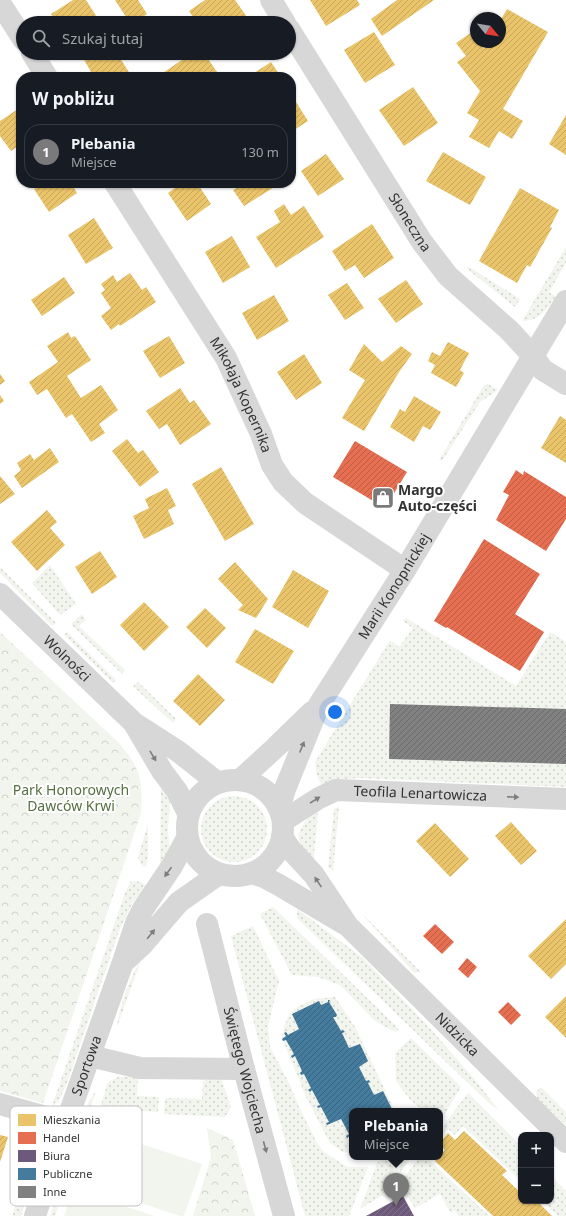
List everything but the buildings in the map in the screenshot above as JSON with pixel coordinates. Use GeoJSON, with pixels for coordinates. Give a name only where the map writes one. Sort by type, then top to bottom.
{"type":"FeatureCollection","features":[{"type":"Feature","properties":{"kind":"street"},"geometry":{"type":"LineString","coordinates":[[271,0],[281,16]]}},
{"type":"Feature","properties":{"kind":"street"},"geometry":{"type":"LineString","coordinates":[[0,3],[16,28]]}},
{"type":"Feature","properties":{"kind":"street","name":"Słoneczna"},"geometry":{"type":"LineString","coordinates":[[296,40],[436,262],[456,284],[510,330],[543,370],[566,384]]}},
{"type":"Feature","properties":{"kind":"street"},"geometry":{"type":"LineString","coordinates":[[36,60],[44,72]]}},
{"type":"Feature","properties":{"kind":"street","name":"Mikołaja Kopernika"},"geometry":{"type":"LineString","coordinates":[[118,188],[226,358],[261,434],[272,464],[283,482],[305,503],[404,570]]}},
{"type":"Feature","properties":{"kind":"street","name":"Marii Konopnickiej"},"geometry":{"type":"LineString","coordinates":[[319,705],[404,570],[566,301]]}},
{"type":"Feature","properties":{"kind":"street","name":"Wolności"},"geometry":{"type":"LineString","coordinates":[[0,594],[134,723]]}},
{"type":"Feature","properties":{"kind":"street"},"geometry":{"type":"LineString","coordinates":[[240,780],[319,705]]}},
{"type":"Feature","properties":{"kind":"street"},"geometry":{"type":"LineString","coordinates":[[319,705],[285,789],[281,822],[279,848],[272,859],[263,867],[252,873],[241,876],[219,874],[208,869],[198,860],[191,850],[187,838],[186,826],[188,812],[195,800],[205,790],[218,783],[230,780],[240,780],[254,784],[265,790],[273,799],[281,822],[291,850],[314,875],[348,926]]}},
{"type":"Feature","properties":{"kind":"street"},"geometry":{"type":"LineString","coordinates":[[134,723],[179,752],[218,783]]}},
{"type":"Feature","properties":{"kind":"street"},"geometry":{"type":"LineString","coordinates":[[134,723],[162,771],[177,791],[188,812]]}},
{"type":"Feature","properties":{"kind":"street","name":"Teofila Lenartowicza"},"geometry":{"type":"LineString","coordinates":[[281,822],[319,798],[336,790],[566,800]]}},
{"type":"Feature","properties":{"kind":"street","name":"Sportowa"},"geometry":{"type":"LineString","coordinates":[[72,1106],[136,923],[143,909],[172,866],[187,838]]}},
{"type":"Feature","properties":{"kind":"street"},"geometry":{"type":"LineString","coordinates":[[252,873],[264,877],[279,885],[348,926]]}},
{"type":"Feature","properties":{"kind":"street"},"geometry":{"type":"LineString","coordinates":[[123,962],[142,945],[179,902],[219,874]]}},
{"type":"Feature","properties":{"kind":"street","name":"Świętego Wojciecha"},"geometry":{"type":"LineString","coordinates":[[207,924],[284,1216]]}},
{"type":"Feature","properties":{"kind":"street","name":"Nidzicka"},"geometry":{"type":"LineString","coordinates":[[348,926],[566,1142]]}},
{"type":"Feature","properties":{"kind":"street"},"geometry":{"type":"LineString","coordinates":[[90,1056],[140,1068],[244,1069]]}},
{"type":"Feature","properties":{"kind":"street"},"geometry":{"type":"LineString","coordinates":[[0,1104],[10,1107]]}},
{"type":"Feature","properties":{"kind":"street","name":"Sportowa"},"geometry":{"type":"LineString","coordinates":[[35,1216],[38,1206]]}},
{"type":"Feature","properties":{"kind":"green space"},"geometry":{"type":"Polygon","coordinates":[[[566,247],[566,263],[549,292],[556,297],[546,310],[538,317],[528,321],[522,321],[566,247]]]}},
{"type":"Feature","properties":{"kind":"green space"},"geometry":{"type":"Polygon","coordinates":[[[469,267],[520,299],[515,307],[466,268],[469,267]]]}},
{"type":"Feature","properties":{"kind":"green space"},"geometry":{"type":"Polygon","coordinates":[[[488,384],[498,390],[480,402],[442,461],[439,460],[484,385],[488,384]]]}},
{"type":"Feature","properties":{"kind":"green space"},"geometry":{"type":"Polygon","coordinates":[[[50,565],[76,604],[60,615],[32,583],[50,565]]]}},
{"type":"Feature","properties":{"kind":"green space"},"geometry":{"type":"Polygon","coordinates":[[[0,567],[56,623],[52,626],[0,573],[0,567]]]}},
{"type":"Feature","properties":{"kind":"green space"},"geometry":{"type":"Polygon","coordinates":[[[82,614],[86,620],[79,626],[125,670],[122,674],[71,624],[82,614]]]}},
{"type":"Feature","properties":{"kind":"green space"},"geometry":{"type":"Polygon","coordinates":[[[406,618],[516,686],[550,632],[566,642],[566,787],[358,778],[339,780],[321,785],[317,775],[315,762],[390,640],[399,647],[413,628],[403,621],[406,618]]]}},
{"type":"Feature","properties":{"kind":"green space","name":"Park Honorowych Dawców Krwi"},"geometry":{"type":"Polygon","coordinates":[[[0,632],[118,742],[135,767],[138,774],[141,792],[141,813],[43,1103],[0,1091],[0,632]]]}},
{"type":"Feature","properties":{"kind":"green space"},"geometry":{"type":"Polygon","coordinates":[[[67,632],[116,680],[113,683],[64,635],[67,632]]]}},
{"type":"Feature","properties":{"kind":"green space"},"geometry":{"type":"Polygon","coordinates":[[[138,682],[176,719],[173,723],[133,686],[138,682]]]}},
{"type":"Feature","properties":{"kind":"green space"},"geometry":{"type":"Polygon","coordinates":[[[161,781],[167,789],[170,803],[168,830],[170,852],[160,873],[161,781]]]}},
{"type":"Feature","properties":{"kind":"green space"},"geometry":{"type":"Polygon","coordinates":[[[228,796],[240,796],[252,801],[262,811],[267,823],[265,842],[252,857],[240,862],[228,862],[216,857],[206,847],[201,835],[201,823],[206,811],[216,801],[228,796]]]}},
{"type":"Feature","properties":{"kind":"green space"},"geometry":{"type":"Polygon","coordinates":[[[339,807],[333,871],[328,867],[334,809],[339,807]]]}},
{"type":"Feature","properties":{"kind":"green space"},"geometry":{"type":"Polygon","coordinates":[[[316,810],[318,814],[313,866],[300,843],[299,837],[303,825],[316,810]]]}},
{"type":"Feature","properties":{"kind":"green space"},"geometry":{"type":"Polygon","coordinates":[[[148,824],[148,858],[147,864],[144,867],[138,857],[148,824]]]}},
{"type":"Feature","properties":{"kind":"green space"},"geometry":{"type":"Polygon","coordinates":[[[131,881],[141,882],[147,886],[133,902],[119,931],[67,1083],[58,1102],[52,1106],[125,893],[131,881]]]}},
{"type":"Feature","properties":{"kind":"green space"},"geometry":{"type":"Polygon","coordinates":[[[273,907],[399,1029],[395,1032],[375,1021],[340,985],[318,977],[292,975],[260,914],[273,907]]]}},
{"type":"Feature","properties":{"kind":"green space"},"geometry":{"type":"Polygon","coordinates":[[[297,909],[363,958],[428,1026],[476,1081],[498,1109],[491,1105],[297,918],[297,909]]]}},
{"type":"Feature","properties":{"kind":"green space"},"geometry":{"type":"Polygon","coordinates":[[[362,914],[421,972],[414,973],[362,914]]]}},
{"type":"Feature","properties":{"kind":"green space"},"geometry":{"type":"Polygon","coordinates":[[[253,926],[279,981],[268,1026],[270,1047],[290,1085],[317,1143],[324,1152],[347,1167],[368,1167],[349,1216],[305,1216],[231,936],[253,926]]]}},
{"type":"Feature","properties":{"kind":"green space"},"geometry":{"type":"Polygon","coordinates":[[[141,960],[117,1027],[120,1010],[126,992],[141,960]]]}},
{"type":"Feature","properties":{"kind":"green space"},"geometry":{"type":"Polygon","coordinates":[[[335,997],[355,1027],[394,1108],[349,1108],[349,1153],[343,1152],[330,1143],[306,1097],[282,1038],[284,1027],[290,1013],[299,1006],[314,999],[335,997]]]}},
{"type":"Feature","properties":{"kind":"green space"},"geometry":{"type":"Polygon","coordinates":[[[411,1038],[461,1087],[443,1117],[443,1108],[420,1108],[410,1100],[396,1081],[395,1053],[411,1038]]]}},
{"type":"Feature","properties":{"kind":"green space"},"geometry":{"type":"Polygon","coordinates":[[[220,1075],[231,1107],[225,1117],[164,1114],[165,1098],[202,1099],[203,1081],[220,1075]]]}},
{"type":"Feature","properties":{"kind":"green space"},"geometry":{"type":"Polygon","coordinates":[[[118,1077],[138,1077],[137,1096],[159,1097],[158,1112],[142,1111],[142,1106],[101,1106],[108,1082],[118,1077]]]}},
{"type":"Feature","properties":{"kind":"green space"},"geometry":{"type":"Polygon","coordinates":[[[541,1087],[566,1112],[566,1125],[537,1098],[536,1092],[541,1087]]]}},
{"type":"Feature","properties":{"kind":"green space"},"geometry":{"type":"Polygon","coordinates":[[[96,1091],[91,1106],[87,1106],[96,1091]]]}},
{"type":"Feature","properties":{"kind":"green space"},"geometry":{"type":"Polygon","coordinates":[[[468,1093],[518,1143],[518,1178],[463,1126],[455,1135],[448,1129],[443,1135],[443,1126],[468,1093]]]}},
{"type":"Feature","properties":{"kind":"green space"},"geometry":{"type":"Polygon","coordinates":[[[207,1128],[233,1140],[255,1216],[193,1216],[211,1157],[207,1128]]]}},
{"type":"Feature","properties":{"kind":"green space"},"geometry":{"type":"Polygon","coordinates":[[[142,1144],[202,1164],[184,1216],[142,1203],[142,1144]]]}},
{"type":"Feature","properties":{"kind":"green space"},"geometry":{"type":"Polygon","coordinates":[[[381,1160],[393,1160],[393,1174],[383,1195],[360,1209],[377,1163],[381,1160]]]}},
{"type":"Feature","properties":{"kind":"green space"},"geometry":{"type":"Polygon","coordinates":[[[401,1160],[410,1160],[400,1172],[401,1160]]]}},
{"type":"Feature","properties":{"kind":"green space"},"geometry":{"type":"Polygon","coordinates":[[[418,1160],[431,1160],[430,1161],[489,1216],[458,1216],[455,1210],[451,1213],[440,1194],[415,1208],[405,1193],[400,1189],[401,1182],[418,1160]]]}},
{"type":"Feature","properties":{"kind":"green space"},"geometry":{"type":"Polygon","coordinates":[[[554,1179],[566,1191],[566,1216],[558,1216],[545,1204],[554,1204],[554,1179]]]}},
{"type":"Feature","properties":{"kind":"green space"},"geometry":{"type":"Polygon","coordinates":[[[15,1206],[24,1206],[21,1216],[12,1216],[15,1206]]]}},
{"type":"Feature","properties":{"kind":"green space"},"geometry":{"type":"Polygon","coordinates":[[[53,1206],[58,1206],[55,1216],[50,1216],[53,1206]]]}},
{"type":"Feature","properties":{"kind":"green space"},"geometry":{"type":"Polygon","coordinates":[[[68,1206],[124,1206],[154,1216],[64,1216],[68,1206]]]}},
{"type":"Feature","properties":{"kind":"place","name":"Margo Auto-części"},"geometry":{"type":"Point","coordinates":[383,498]}},
{"type":"Feature","properties":{"kind":"place","name":"Plebania"},"geometry":{"type":"Point","coordinates":[396,1206]}}]}
